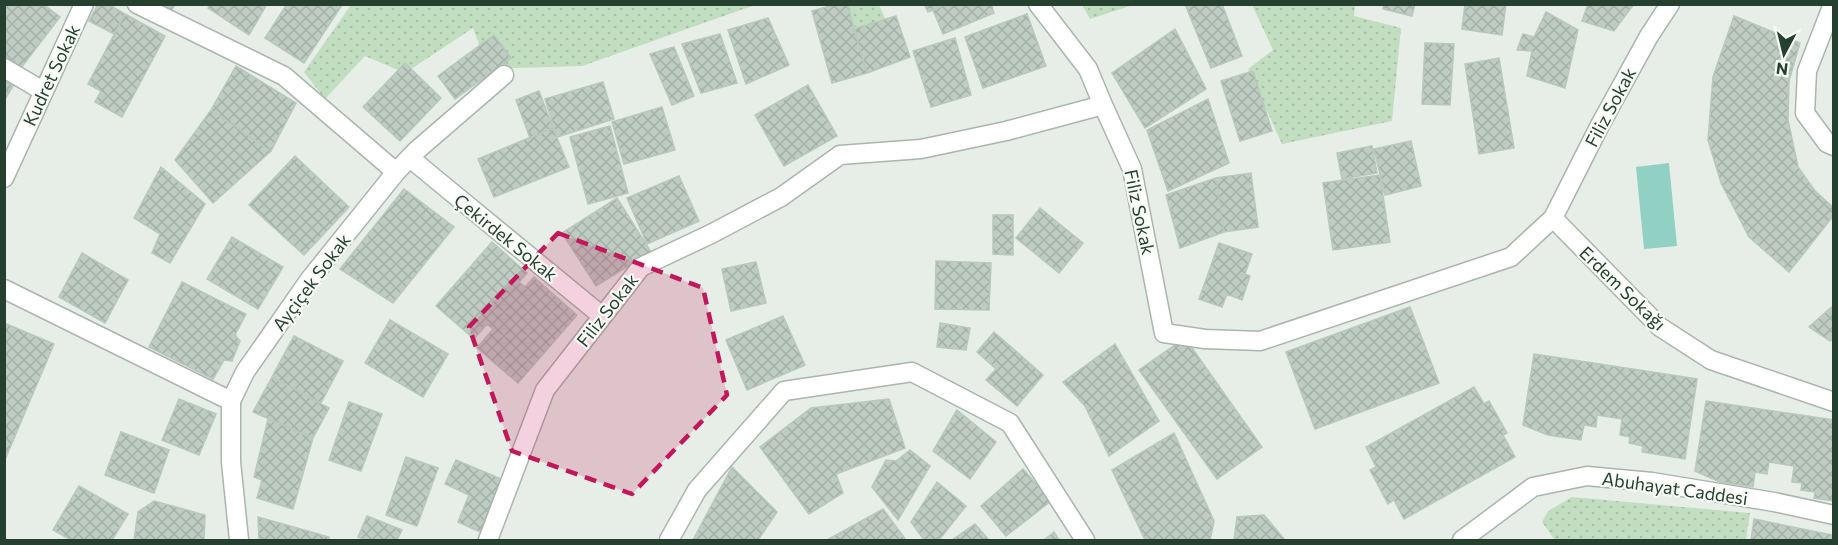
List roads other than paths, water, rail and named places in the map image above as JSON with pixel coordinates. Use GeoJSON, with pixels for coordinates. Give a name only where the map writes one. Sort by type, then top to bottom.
{"type":"FeatureCollection","features":[{"type":"Feature","properties":{"kind":"street","name":"Kudret Sokak"},"geometry":{"type":"LineString","coordinates":[[4,178],[84,4]]}},
{"type":"Feature","properties":{"kind":"street"},"geometry":{"type":"LineString","coordinates":[[137,4],[284,76],[396,172]]}},
{"type":"Feature","properties":{"kind":"street"},"geometry":{"type":"LineString","coordinates":[[1038,4],[1088,69],[1103,105]]}},
{"type":"Feature","properties":{"kind":"street","name":"Filiz Sokak"},"geometry":{"type":"LineString","coordinates":[[488,540],[506,498],[545,390],[641,267],[781,197],[840,155],[921,149],[1006,131],[1103,105],[1132,169],[1164,333],[1205,339],[1260,341],[1511,257],[1553,218],[1643,46],[1670,4]]}},
{"type":"Feature","properties":{"kind":"street"},"geometry":{"type":"LineString","coordinates":[[1833,4],[1807,71],[1805,113],[1827,143],[1833,146]]}},
{"type":"Feature","properties":{"kind":"street"},"geometry":{"type":"LineString","coordinates":[[4,68],[44,91]]}},
{"type":"Feature","properties":{"kind":"street","name":"Ayçiçek Sokak"},"geometry":{"type":"LineString","coordinates":[[239,540],[231,462],[231,401],[245,372],[310,279],[396,172],[504,75]]}},
{"type":"Feature","properties":{"kind":"street","name":"Çekirdek Sokak"},"geometry":{"type":"LineString","coordinates":[[410,158],[602,316]]}},
{"type":"Feature","properties":{"kind":"street","name":"Erdem Sokağı"},"geometry":{"type":"LineString","coordinates":[[1553,218],[1660,327],[1711,360],[1833,402]]}},
{"type":"Feature","properties":{"kind":"street"},"geometry":{"type":"LineString","coordinates":[[4,289],[231,401]]}},
{"type":"Feature","properties":{"kind":"street"},"geometry":{"type":"LineString","coordinates":[[669,540],[698,490],[784,391],[912,372],[1010,423],[1085,540]]}},
{"type":"Feature","properties":{"kind":"street","name":"Abuhayat Caddesi"},"geometry":{"type":"LineString","coordinates":[[1462,540],[1483,535],[1533,487],[1587,476],[1652,482],[1774,502],[1833,515]]}},
{"type":"Feature","properties":{"kind":"water"},"geometry":{"type":"Polygon","coordinates":[[[1669,163],[1677,246],[1644,249],[1636,167],[1669,163]]]}}]}
